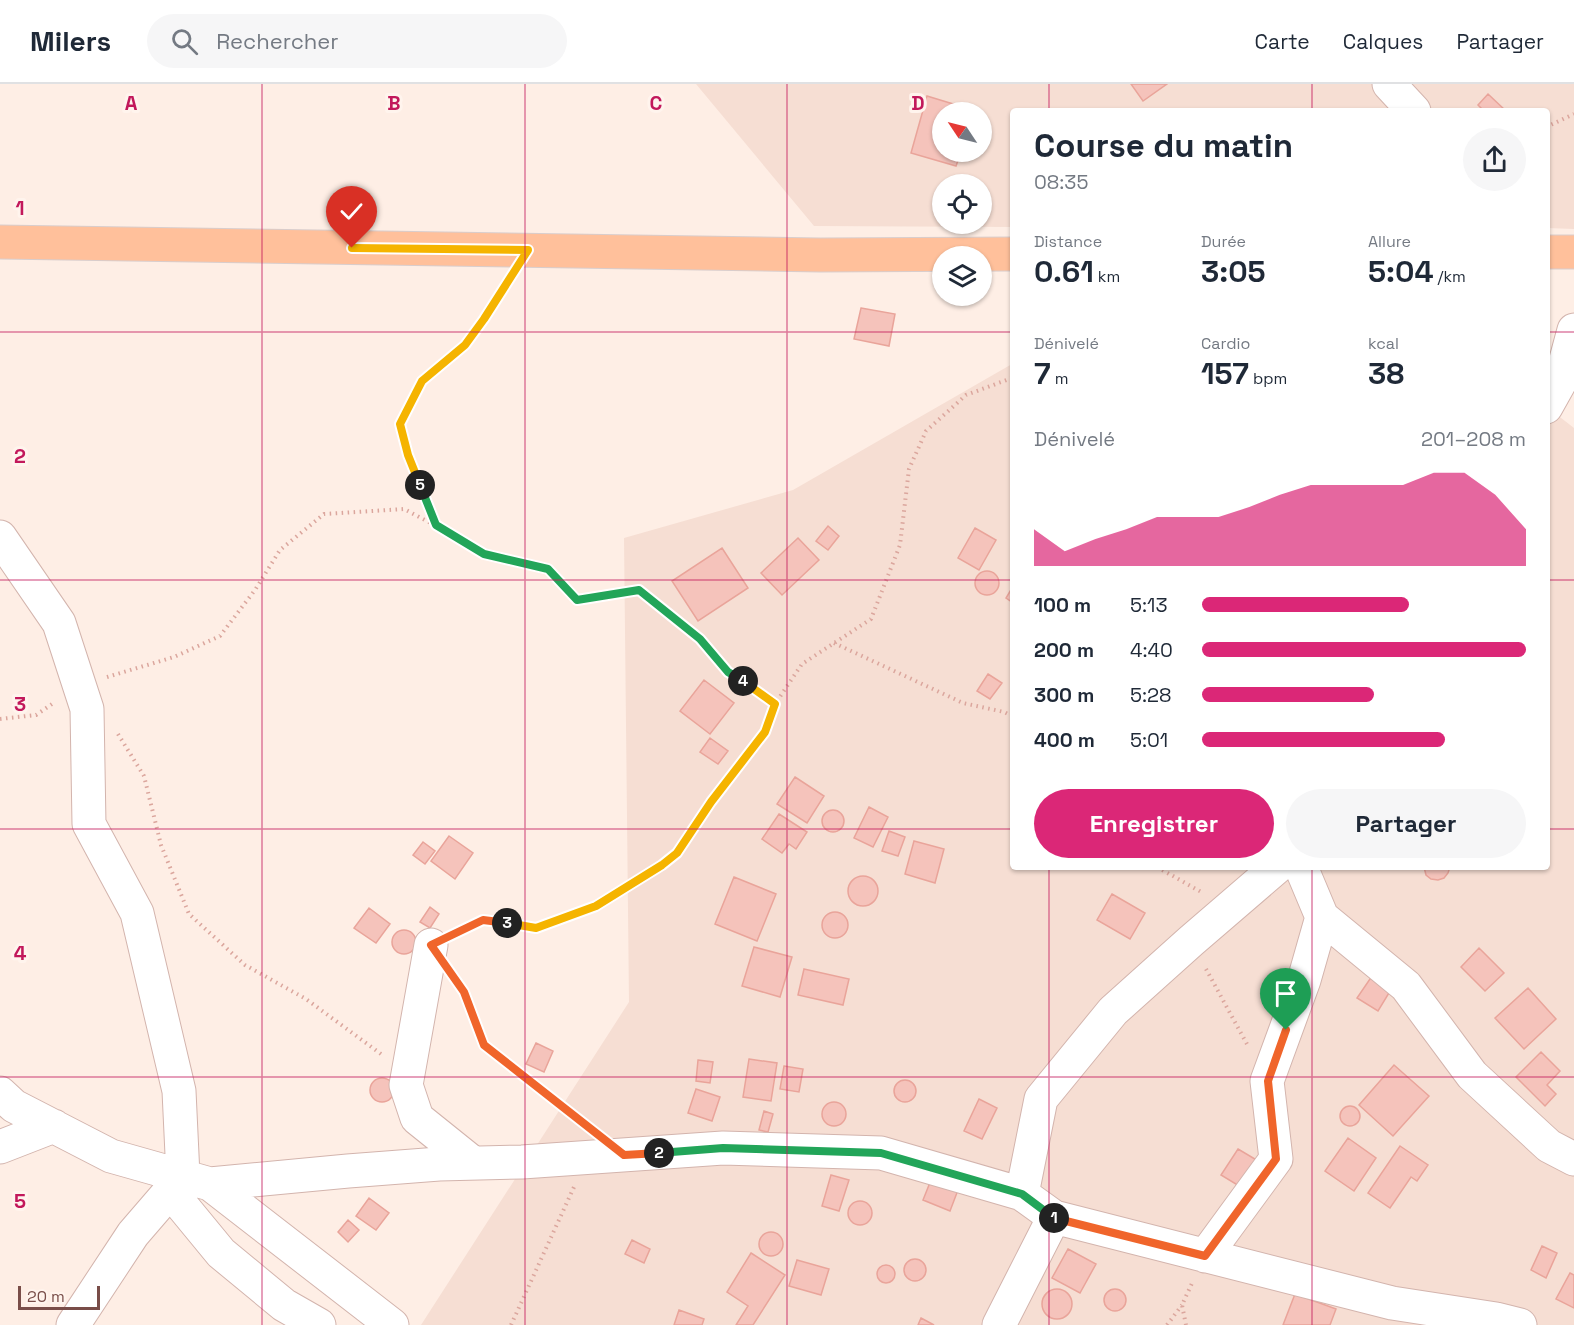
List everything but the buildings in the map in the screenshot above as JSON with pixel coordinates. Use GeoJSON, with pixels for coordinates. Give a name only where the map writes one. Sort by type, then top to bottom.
{"type":"FeatureCollection","features":[{"type":"Feature","properties":{"kind":"main road"},"geometry":{"type":"LineString","coordinates":[[0,242],[820,255],[1010,254]]}},
{"type":"Feature","properties":{"kind":"street"},"geometry":{"type":"LineString","coordinates":[[1389,84],[1411,108]]}},
{"type":"Feature","properties":{"kind":"street"},"geometry":{"type":"LineString","coordinates":[[1560,396],[1574,330]]}},
{"type":"Feature","properties":{"kind":"street"},"geometry":{"type":"LineString","coordinates":[[0,537],[59,623],[87,710],[89,824],[137,913],[179,1090],[188,1184],[221,1253],[284,1305],[319,1325]]}},
{"type":"Feature","properties":{"kind":"street"},"geometry":{"type":"LineString","coordinates":[[1022,1194],[1041,1099],[1113,1011],[1273,870]]}},
{"type":"Feature","properties":{"kind":"street"},"geometry":{"type":"LineString","coordinates":[[1302,870],[1322,917],[1406,986],[1472,1075],[1549,1146],[1574,1159]]}},
{"type":"Feature","properties":{"kind":"street"},"geometry":{"type":"LineString","coordinates":[[1205,1256],[1276,1159],[1268,1081],[1304,980],[1322,917]]}},
{"type":"Feature","properties":{"kind":"street"},"geometry":{"type":"LineString","coordinates":[[431,945],[406,1084],[417,1118],[473,1163]]}},
{"type":"Feature","properties":{"kind":"street"},"geometry":{"type":"LineString","coordinates":[[0,1093],[14,1106],[111,1156],[188,1184],[392,1325]]}},
{"type":"Feature","properties":{"kind":"street"},"geometry":{"type":"LineString","coordinates":[[0,1147],[54,1126]]}},
{"type":"Feature","properties":{"kind":"street"},"geometry":{"type":"LineString","coordinates":[[73,1325],[133,1234],[188,1184],[348,1171],[723,1148],[881,1153],[1022,1194],[1054,1217],[1392,1303],[1496,1319],[1520,1325]]}},
{"type":"Feature","properties":{"kind":"street"},"geometry":{"type":"LineString","coordinates":[[999,1325],[1054,1217]]}},
{"type":"Feature","properties":{"kind":"path"},"geometry":{"type":"LineString","coordinates":[[1550,125],[1574,114]]}},
{"type":"Feature","properties":{"kind":"path"},"geometry":{"type":"LineString","coordinates":[[436,525],[408,455],[400,424],[422,381],[465,345],[528,250]]}},
{"type":"Feature","properties":{"kind":"path"},"geometry":{"type":"LineString","coordinates":[[624,1155],[484,1045],[464,992],[431,945],[483,920],[536,928],[596,906],[662,865],[677,853],[711,802],[765,732],[775,704],[802,664],[871,619],[900,545],[909,469],[926,431],[966,395],[1010,379]]}},
{"type":"Feature","properties":{"kind":"path"},"geometry":{"type":"LineString","coordinates":[[0,719],[36,715],[79,684],[174,657],[220,636],[255,590],[280,550],[324,514],[404,508],[484,554],[548,569],[577,600],[639,590],[700,639],[728,672],[775,704]]}},
{"type":"Feature","properties":{"kind":"path"},"geometry":{"type":"LineString","coordinates":[[834,643],[963,704],[1010,715]]}},
{"type":"Feature","properties":{"kind":"path"},"geometry":{"type":"LineString","coordinates":[[115,731],[144,776],[161,844],[189,914],[245,965],[306,999],[379,1052],[406,1084]]}},
{"type":"Feature","properties":{"kind":"path"},"geometry":{"type":"LineString","coordinates":[[1162,870],[1229,908]]}},
{"type":"Feature","properties":{"kind":"path"},"geometry":{"type":"LineString","coordinates":[[1191,941],[1268,1081]]}},
{"type":"Feature","properties":{"kind":"path"},"geometry":{"type":"LineString","coordinates":[[511,1325],[588,1158]]}},
{"type":"Feature","properties":{"kind":"path"},"geometry":{"type":"LineString","coordinates":[[1167,1325],[1182,1305],[1205,1256]]}},
{"type":"Feature","properties":{"kind":"path"},"geometry":{"type":"LineString","coordinates":[[1182,1305],[1186,1325]]}},
{"type":"Feature","properties":{"kind":"shaded area"},"geometry":{"type":"Polygon","coordinates":[[[696,84],[1574,84],[1574,229],[1550,228],[1550,108],[1010,108],[1010,227],[992,227],[992,174],[932,174],[932,227],[814,226],[696,84]]]}},
{"type":"Feature","properties":{"kind":"shaded area"},"geometry":{"type":"Polygon","coordinates":[[[1010,365],[1010,870],[1550,870],[1550,409],[1574,428],[1574,1325],[421,1325],[629,1002],[624,538],[793,490],[1010,365]]]}},
{"type":"Feature","properties":{"kind":"route"},"geometry":{"type":"LineString","coordinates":[[352,248],[528,250],[465,345],[422,381],[400,424],[408,455],[436,525],[484,554],[548,569],[577,600],[639,590],[700,639],[728,672],[775,704],[765,732],[711,802],[677,853],[662,865],[596,906],[536,928],[483,920],[431,945],[464,992],[484,1045],[624,1155],[723,1148],[881,1153],[1022,1194],[1054,1217],[1205,1256],[1276,1159],[1268,1081],[1286,1030]]}}]}
